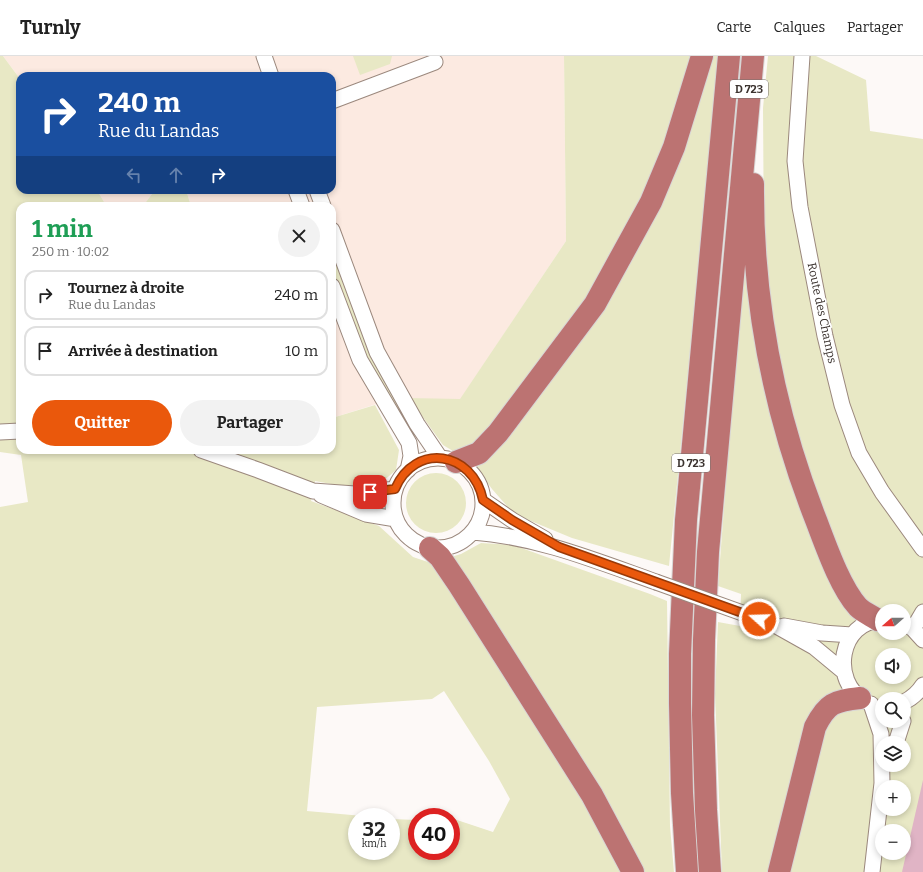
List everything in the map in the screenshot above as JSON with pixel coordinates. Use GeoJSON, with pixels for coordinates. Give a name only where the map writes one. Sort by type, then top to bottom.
{"type":"FeatureCollection","features":[{"type":"Feature","properties":{"kind":"highway"},"geometry":{"type":"LineString","coordinates":[[448,460],[479,453],[498,433],[595,304],[651,202],[674,147],[702,56]]}},
{"type":"Feature","properties":{"kind":"highway","name":"D 723"},"geometry":{"type":"LineString","coordinates":[[687,872],[682,793],[680,703],[680,654],[686,520],[729,56]]}},
{"type":"Feature","properties":{"kind":"highway","name":"D 723"},"geometry":{"type":"LineString","coordinates":[[710,872],[706,810],[703,715],[704,640],[708,552],[753,56]]}},
{"type":"Feature","properties":{"kind":"highway"},"geometry":{"type":"LineString","coordinates":[[746,122],[754,156],[753,210],[758,288],[766,343],[782,418],[797,470],[809,504],[842,581],[851,598],[860,608],[875,617]]}},
{"type":"Feature","properties":{"kind":"highway"},"geometry":{"type":"LineString","coordinates":[[430,548],[440,557],[459,585],[592,795],[633,872]]}},
{"type":"Feature","properties":{"kind":"highway"},"geometry":{"type":"LineString","coordinates":[[779,872],[815,727],[822,713],[833,703],[871,703]]}},
{"type":"Feature","properties":{"kind":"street"},"geometry":{"type":"LineString","coordinates":[[264,56],[270,72]]}},
{"type":"Feature","properties":{"kind":"street","name":"Route des Champs"},"geometry":{"type":"LineString","coordinates":[[802,56],[795,161],[800,207],[825,336],[842,405],[859,453],[882,492],[923,548]]}},
{"type":"Feature","properties":{"kind":"street"},"geometry":{"type":"LineString","coordinates":[[336,99],[435,62]]}},
{"type":"Feature","properties":{"kind":"street"},"geometry":{"type":"LineString","coordinates":[[336,241],[377,352],[418,424],[448,460]]}},
{"type":"Feature","properties":{"kind":"street"},"geometry":{"type":"LineString","coordinates":[[336,297],[360,360],[409,443],[411,456],[408,470]]}},
{"type":"Feature","properties":{"kind":"street"},"geometry":{"type":"LineString","coordinates":[[0,432],[16,431]]}},
{"type":"Feature","properties":{"kind":"street"},"geometry":{"type":"LineString","coordinates":[[212,454],[313,491],[366,514],[396,519]]}},
{"type":"Feature","properties":{"kind":"street"},"geometry":{"type":"LineString","coordinates":[[429,459],[448,460],[466,468],[475,478],[480,488],[483,500],[482,512],[479,522],[473,532],[464,540],[453,546],[430,548],[409,538],[401,530],[396,519],[393,504],[395,489],[402,475],[418,463],[429,459]]}},
{"type":"Feature","properties":{"kind":"street"},"geometry":{"type":"LineString","coordinates":[[313,491],[355,494],[395,489]]}},
{"type":"Feature","properties":{"kind":"street"},"geometry":{"type":"LineString","coordinates":[[483,500],[512,520],[559,547]]}},
{"type":"Feature","properties":{"kind":"street"},"geometry":{"type":"LineString","coordinates":[[473,532],[502,534],[559,547],[773,624],[822,633],[852,635]]}},
{"type":"Feature","properties":{"kind":"street"},"geometry":{"type":"LineString","coordinates":[[914,631],[923,612]]}},
{"type":"Feature","properties":{"kind":"street"},"geometry":{"type":"LineString","coordinates":[[875,621],[868,623],[852,635],[844,652],[843,671],[846,681],[852,690],[871,703],[880,734],[882,780]]}},
{"type":"Feature","properties":{"kind":"street"},"geometry":{"type":"LineString","coordinates":[[773,624],[814,647],[843,671]]}},
{"type":"Feature","properties":{"kind":"street"},"geometry":{"type":"LineString","coordinates":[[911,705],[916,694]]}},
{"type":"Feature","properties":{"kind":"street"},"geometry":{"type":"LineString","coordinates":[[872,872],[878,816]]}},
{"type":"Feature","properties":{"kind":"shaded area"},"geometry":{"type":"Polygon","coordinates":[[[3,56],[564,56],[566,241],[460,400],[396,398],[336,417],[336,202],[190,202],[187,194],[336,194],[336,72],[16,72],[16,74],[3,56]]]}},
{"type":"Feature","properties":{"kind":"shaded area"},"geometry":{"type":"Polygon","coordinates":[[[99,194],[152,194],[146,202],[104,202],[99,194]]]}},
{"type":"Feature","properties":{"kind":"shaded area"},"geometry":{"type":"Polygon","coordinates":[[[923,780],[923,872],[902,872],[905,860],[911,860],[911,833],[923,780]]]}},
{"type":"Feature","properties":{"kind":"green space"},"geometry":{"type":"Polygon","coordinates":[[[0,56],[3,56],[16,74],[16,194],[99,194],[104,202],[16,202],[16,454],[336,454],[336,417],[375,405],[399,450],[396,470],[381,483],[342,486],[315,481],[311,501],[379,526],[413,557],[431,563],[461,554],[481,543],[513,545],[667,601],[670,826],[674,872],[0,872],[0,507],[28,502],[21,455],[0,452],[0,56]],[[444,691],[432,699],[317,707],[307,811],[348,815],[348,860],[400,860],[400,819],[408,820],[408,860],[460,860],[460,821],[493,832],[510,799],[489,761],[444,691]]]}},
{"type":"Feature","properties":{"kind":"green space"},"geometry":{"type":"Polygon","coordinates":[[[353,56],[392,56],[390,64],[360,75],[353,56]]]}},
{"type":"Feature","properties":{"kind":"green space"},"geometry":{"type":"Polygon","coordinates":[[[564,56],[719,56],[669,566],[572,538],[514,514],[492,489],[473,463],[443,445],[409,398],[460,399],[566,241],[564,56]]]}},
{"type":"Feature","properties":{"kind":"green space"},"geometry":{"type":"Polygon","coordinates":[[[768,56],[816,56],[866,80],[870,131],[923,139],[923,872],[722,872],[715,694],[718,622],[740,626],[741,594],[718,586],[738,326],[746,253],[764,253],[763,108],[768,56]]]}},
{"type":"Feature","properties":{"kind":"green space"},"geometry":{"type":"Polygon","coordinates":[[[152,194],[187,194],[190,202],[146,202],[152,194]]]}},
{"type":"Feature","properties":{"kind":"green space"},"geometry":{"type":"Polygon","coordinates":[[[336,255],[418,433],[410,436],[364,362],[336,288],[336,255]]]}},
{"type":"Feature","properties":{"kind":"green space"},"geometry":{"type":"Polygon","coordinates":[[[436,473],[453,478],[461,486],[466,503],[461,520],[453,528],[436,533],[419,528],[411,520],[406,503],[411,486],[419,478],[436,473]]]}},
{"type":"Feature","properties":{"kind":"route"},"geometry":{"type":"LineString","coordinates":[[370,492],[395,489],[402,475],[418,463],[429,459],[448,459],[466,468],[475,478],[480,488],[483,500],[512,520],[559,547],[759,619]]}}]}
